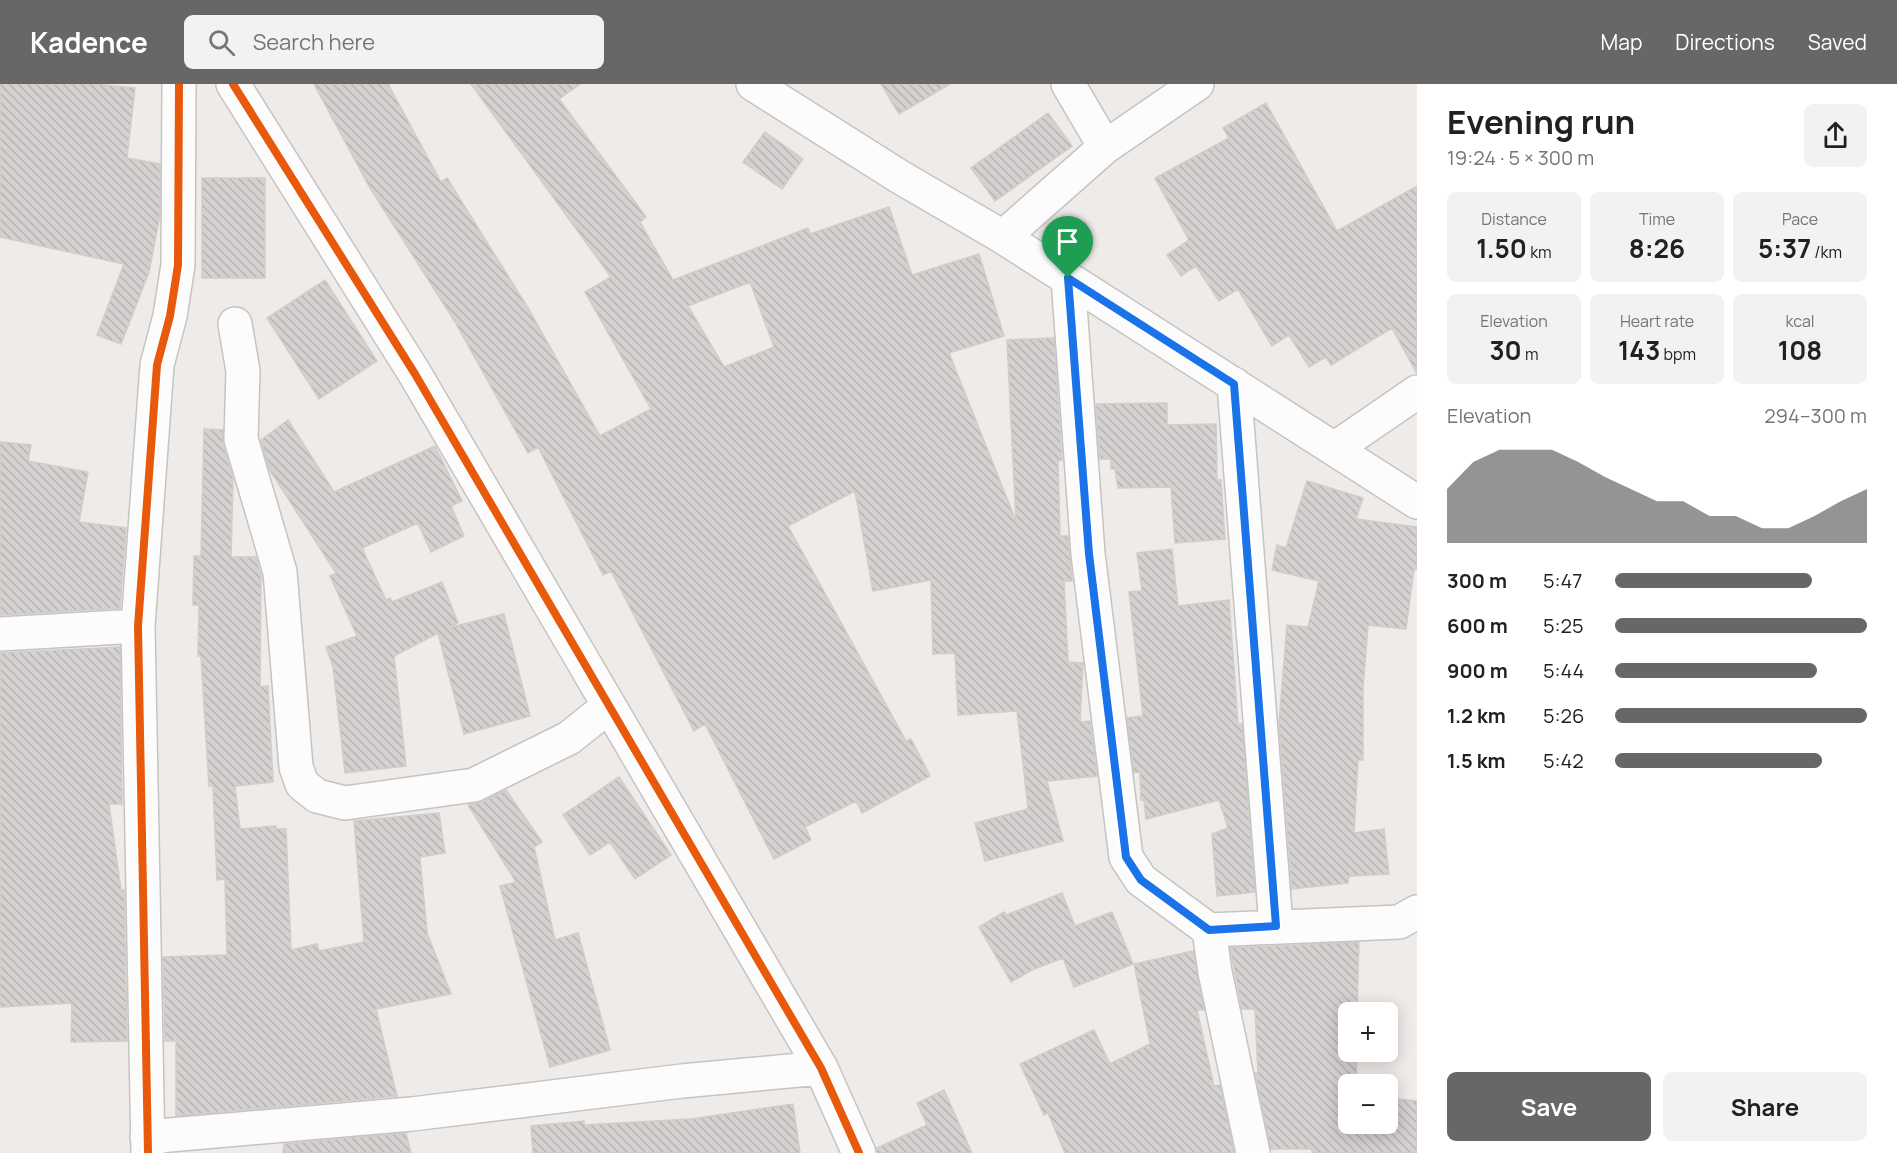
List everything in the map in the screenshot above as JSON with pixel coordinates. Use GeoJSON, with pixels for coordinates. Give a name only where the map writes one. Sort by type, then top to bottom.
{"type":"FeatureCollection","features":[{"type":"Feature","properties":{"kind":"street"},"geometry":{"type":"LineString","coordinates":[[179,84],[178,265],[170,316],[157,365],[138,626],[148,1145],[682,1081],[821,1068]]}},
{"type":"Feature","properties":{"kind":"street"},"geometry":{"type":"LineString","coordinates":[[233,84],[415,374],[821,1068],[859,1153]]}},
{"type":"Feature","properties":{"kind":"street"},"geometry":{"type":"LineString","coordinates":[[753,84],[900,177],[1004,237],[1417,502]]}},
{"type":"Feature","properties":{"kind":"street"},"geometry":{"type":"LineString","coordinates":[[1068,84],[1105,147]]}},
{"type":"Feature","properties":{"kind":"street"},"geometry":{"type":"LineString","coordinates":[[1004,237],[1105,147],[1197,84]]}},
{"type":"Feature","properties":{"kind":"street"},"geometry":{"type":"LineString","coordinates":[[1068,278],[1089,554],[1126,857],[1141,880],[1209,930],[1399,922],[1417,912]]}},
{"type":"Feature","properties":{"kind":"street"},"geometry":{"type":"LineString","coordinates":[[234,324],[243,370],[241,439],[280,572],[296,767],[302,784],[317,796],[345,803],[474,785],[569,738],[609,706]]}},
{"type":"Feature","properties":{"kind":"street"},"geometry":{"type":"LineString","coordinates":[[1234,384],[1276,926]]}},
{"type":"Feature","properties":{"kind":"street"},"geometry":{"type":"LineString","coordinates":[[1334,449],[1417,392]]}},
{"type":"Feature","properties":{"kind":"street"},"geometry":{"type":"LineString","coordinates":[[0,634],[138,626]]}},
{"type":"Feature","properties":{"kind":"street"},"geometry":{"type":"LineString","coordinates":[[1209,930],[1215,972],[1253,1153]]}},
{"type":"Feature","properties":{"kind":"building"},"geometry":{"type":"Polygon","coordinates":[[[0,84],[94,84],[135,88],[127,158],[160,164],[160,215],[149,272],[121,344],[97,335],[124,264],[0,237],[0,84]]]}},
{"type":"Feature","properties":{"kind":"building"},"geometry":{"type":"Polygon","coordinates":[[[314,84],[388,84],[441,182],[447,178],[528,308],[600,436],[651,409],[585,292],[611,277],[471,84],[580,84],[559,99],[646,217],[640,222],[673,280],[808,228],[810,234],[889,207],[912,275],[979,254],[1004,336],[949,353],[1016,521],[1007,340],[1054,338],[1062,460],[1058,461],[1060,536],[1068,536],[1072,581],[1064,581],[1068,662],[1083,663],[1080,722],[1090,721],[1097,776],[1047,781],[1063,841],[985,861],[975,823],[1028,809],[1017,711],[958,715],[955,653],[933,654],[931,580],[873,591],[855,491],[788,526],[906,741],[911,739],[930,776],[862,813],[856,801],[805,827],[811,840],[774,859],[705,724],[694,731],[611,571],[603,575],[538,447],[528,453],[455,322],[370,188],[314,84]],[[750,282],[688,306],[724,367],[774,347],[750,282]]]}},
{"type":"Feature","properties":{"kind":"building"},"geometry":{"type":"Polygon","coordinates":[[[881,84],[950,84],[899,114],[881,84]]]}},
{"type":"Feature","properties":{"kind":"building"},"geometry":{"type":"Polygon","coordinates":[[[1266,103],[1337,231],[1417,186],[1417,374],[1392,328],[1331,365],[1326,357],[1309,367],[1289,335],[1272,346],[1238,289],[1219,301],[1196,266],[1181,276],[1167,255],[1189,240],[1155,178],[1229,138],[1223,128],[1266,103]]]}},
{"type":"Feature","properties":{"kind":"building"},"geometry":{"type":"Polygon","coordinates":[[[1048,113],[1072,146],[995,201],[971,168],[1048,113]]]}},
{"type":"Feature","properties":{"kind":"building"},"geometry":{"type":"Polygon","coordinates":[[[765,132],[803,159],[782,189],[743,162],[765,132]]]}},
{"type":"Feature","properties":{"kind":"building"},"geometry":{"type":"Polygon","coordinates":[[[202,178],[265,178],[265,278],[202,278],[202,178]]]}},
{"type":"Feature","properties":{"kind":"building"},"geometry":{"type":"Polygon","coordinates":[[[325,280],[377,361],[319,399],[267,318],[325,280]]]}},
{"type":"Feature","properties":{"kind":"building"},"geometry":{"type":"Polygon","coordinates":[[[1167,403],[1167,425],[1216,424],[1217,480],[1221,480],[1225,539],[1175,543],[1171,487],[1118,488],[1115,469],[1111,469],[1111,459],[1100,459],[1096,404],[1167,403]]]}},
{"type":"Feature","properties":{"kind":"building"},"geometry":{"type":"Polygon","coordinates":[[[288,420],[334,492],[435,446],[462,501],[451,506],[464,536],[431,552],[418,523],[362,548],[386,600],[390,598],[392,602],[442,582],[458,623],[448,628],[504,614],[530,716],[464,734],[438,633],[394,656],[406,766],[345,773],[333,667],[326,647],[357,636],[330,576],[336,573],[269,469],[261,440],[288,420]]]}},
{"type":"Feature","properties":{"kind":"building"},"geometry":{"type":"Polygon","coordinates":[[[204,429],[223,430],[223,444],[233,479],[231,557],[256,557],[261,575],[260,687],[268,686],[273,782],[235,786],[240,829],[276,826],[276,829],[286,829],[291,950],[317,944],[319,951],[364,942],[354,821],[439,813],[445,853],[420,857],[427,933],[451,994],[376,1009],[397,1096],[176,1116],[176,1041],[165,1041],[163,957],[227,955],[225,879],[217,880],[213,785],[209,786],[201,656],[198,656],[199,605],[193,605],[194,556],[201,556],[204,429]]]}},
{"type":"Feature","properties":{"kind":"building"},"geometry":{"type":"Polygon","coordinates":[[[0,442],[31,445],[28,461],[88,472],[79,522],[126,528],[120,608],[0,615],[0,442]]]}},
{"type":"Feature","properties":{"kind":"building"},"geometry":{"type":"Polygon","coordinates":[[[1307,481],[1363,498],[1356,519],[1417,527],[1417,569],[1414,569],[1406,629],[1368,625],[1363,688],[1363,760],[1358,760],[1354,833],[1384,829],[1389,874],[1349,876],[1348,883],[1292,889],[1279,723],[1287,625],[1308,627],[1319,581],[1272,570],[1277,545],[1286,548],[1307,481]]]}},
{"type":"Feature","properties":{"kind":"building"},"geometry":{"type":"Polygon","coordinates":[[[1172,549],[1178,606],[1229,600],[1238,724],[1242,724],[1255,892],[1217,896],[1212,834],[1228,828],[1219,800],[1146,819],[1144,800],[1141,800],[1140,772],[1134,773],[1127,718],[1143,716],[1129,592],[1142,591],[1137,553],[1172,549]]]}},
{"type":"Feature","properties":{"kind":"building"},"geometry":{"type":"Polygon","coordinates":[[[120,647],[122,804],[109,804],[121,890],[124,890],[127,1041],[71,1042],[72,1003],[0,1007],[0,653],[120,647]]]}},
{"type":"Feature","properties":{"kind":"building"},"geometry":{"type":"Polygon","coordinates":[[[619,777],[671,855],[635,879],[610,842],[590,855],[563,815],[619,777]]]}},
{"type":"Feature","properties":{"kind":"building"},"geometry":{"type":"Polygon","coordinates":[[[506,790],[542,842],[534,847],[555,940],[578,933],[610,1050],[550,1067],[500,886],[516,882],[468,805],[482,802],[506,790]]]}},
{"type":"Feature","properties":{"kind":"building"},"geometry":{"type":"Polygon","coordinates":[[[1062,893],[1075,926],[1112,912],[1133,964],[1074,987],[1063,958],[1032,970],[1011,982],[979,927],[1004,912],[1006,915],[1062,893]]]}},
{"type":"Feature","properties":{"kind":"building"},"geometry":{"type":"Polygon","coordinates":[[[1359,942],[1357,1002],[1338,1002],[1338,1062],[1356,1062],[1357,1074],[1338,1074],[1338,1134],[1398,1134],[1398,1099],[1417,1101],[1417,1153],[1312,1153],[1312,1149],[1271,1149],[1255,1073],[1258,1073],[1255,1009],[1242,1009],[1230,948],[1359,942]]]}},
{"type":"Feature","properties":{"kind":"building"},"geometry":{"type":"Polygon","coordinates":[[[1193,951],[1204,1010],[1197,1010],[1214,1086],[1220,1085],[1234,1153],[1065,1153],[1048,1113],[1044,1115],[1020,1064],[1094,1030],[1110,1064],[1150,1044],[1134,964],[1193,951]]]}},
{"type":"Feature","properties":{"kind":"building"},"geometry":{"type":"Polygon","coordinates":[[[944,1090],[972,1153],[877,1153],[877,1148],[927,1125],[917,1103],[944,1090]]]}},
{"type":"Feature","properties":{"kind":"building"},"geometry":{"type":"Polygon","coordinates":[[[793,1104],[800,1153],[533,1153],[531,1126],[584,1121],[584,1125],[691,1119],[793,1104]]]}},
{"type":"Feature","properties":{"kind":"building"},"geometry":{"type":"Polygon","coordinates":[[[406,1133],[411,1153],[283,1153],[284,1144],[406,1133]]]}},
{"type":"Feature","properties":{"kind":"cycle path"},"geometry":{"type":"LineString","coordinates":[[148,1153],[138,626],[157,365],[170,316],[178,265],[179,84]]}},
{"type":"Feature","properties":{"kind":"cycle path"},"geometry":{"type":"LineString","coordinates":[[233,84],[415,374],[821,1068],[859,1153]]}},
{"type":"Feature","properties":{"kind":"route"},"geometry":{"type":"LineString","coordinates":[[1068,278],[1234,384],[1276,926],[1209,930],[1199,925],[1187,911],[1141,880],[1126,857],[1089,554],[1068,278]]}}]}
